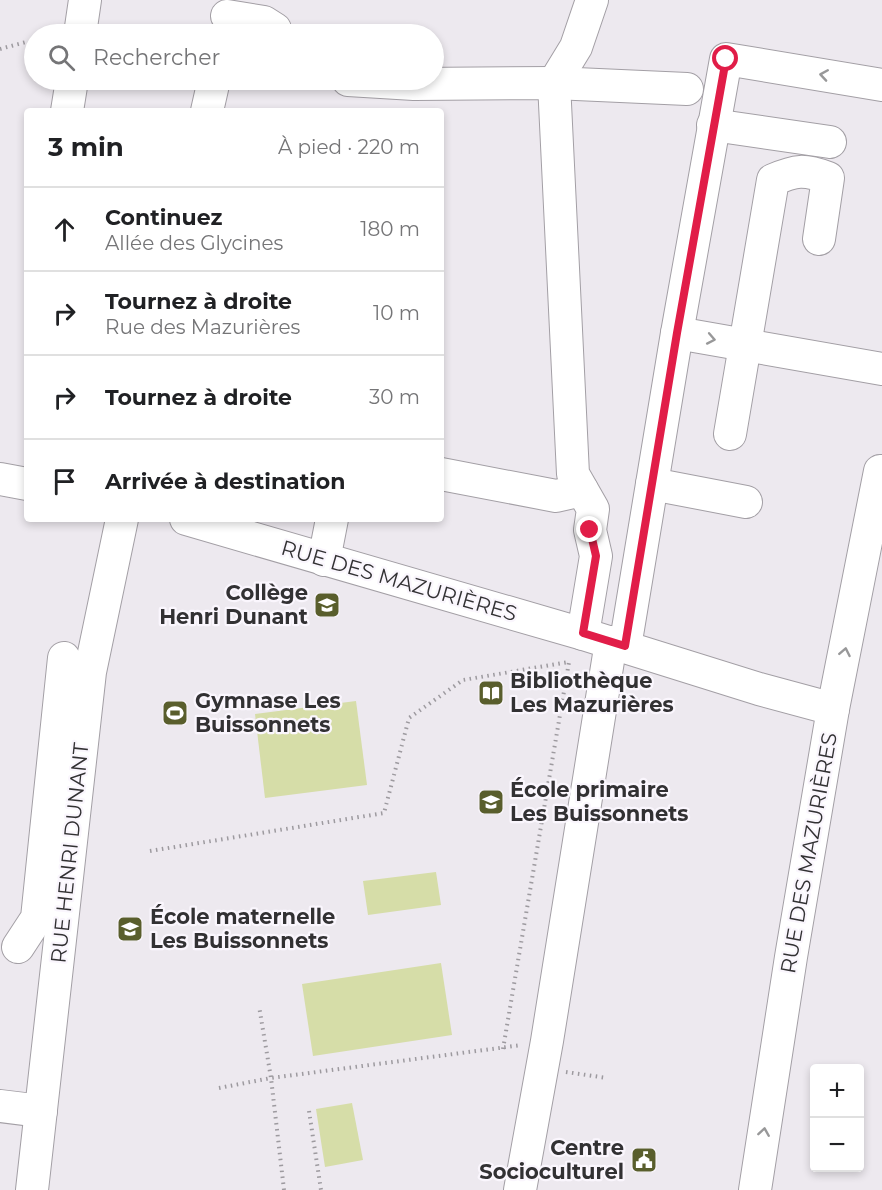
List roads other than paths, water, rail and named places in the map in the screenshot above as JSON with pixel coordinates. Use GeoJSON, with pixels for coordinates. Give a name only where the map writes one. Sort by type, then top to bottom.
{"type":"FeatureCollection","features":[{"type":"Feature","properties":{"kind":"street"},"geometry":{"type":"LineString","coordinates":[[81,24],[85,0]]}},
{"type":"Feature","properties":{"kind":"street"},"geometry":{"type":"LineString","coordinates":[[520,1190],[544,1054],[598,638],[596,556],[590,530],[593,509],[573,474],[554,83],[576,47],[592,0]]}},
{"type":"Feature","properties":{"kind":"street"},"geometry":{"type":"LineString","coordinates":[[227,17],[267,24]]}},
{"type":"Feature","properties":{"kind":"street"},"geometry":{"type":"LineString","coordinates":[[598,638],[652,484],[726,59],[882,84]]}},
{"type":"Feature","properties":{"kind":"street"},"geometry":{"type":"LineString","coordinates":[[384,90],[412,98],[554,83],[687,89]]}},
{"type":"Feature","properties":{"kind":"street"},"geometry":{"type":"LineString","coordinates":[[67,108],[70,90]]}},
{"type":"Feature","properties":{"kind":"street"},"geometry":{"type":"LineString","coordinates":[[208,108],[212,90]]}},
{"type":"Feature","properties":{"kind":"street"},"geometry":{"type":"LineString","coordinates":[[713,125],[830,142]]}},
{"type":"Feature","properties":{"kind":"street"},"geometry":{"type":"LineString","coordinates":[[730,434],[773,180],[791,172],[809,171],[828,178],[819,239]]}},
{"type":"Feature","properties":{"kind":"street"},"geometry":{"type":"LineString","coordinates":[[677,333],[882,369]]}},
{"type":"Feature","properties":{"kind":"street"},"geometry":{"type":"LineString","coordinates":[[833,709],[881,467]]}},
{"type":"Feature","properties":{"kind":"street"},"geometry":{"type":"LineString","coordinates":[[444,475],[556,496],[582,490]]}},
{"type":"Feature","properties":{"kind":"street"},"geometry":{"type":"LineString","coordinates":[[0,479],[24,483]]}},
{"type":"Feature","properties":{"kind":"street"},"geometry":{"type":"LineString","coordinates":[[652,484],[746,502]]}},
{"type":"Feature","properties":{"kind":"street","name":"RUE HENRI DUNANT"},"geometry":{"type":"LineString","coordinates":[[32,1190],[90,672],[121,522]]}},
{"type":"Feature","properties":{"kind":"street","name":"RUE DES MAZURIÈRES"},"geometry":{"type":"LineString","coordinates":[[196,522],[598,638],[759,689],[833,709],[755,1190]]}},
{"type":"Feature","properties":{"kind":"street"},"geometry":{"type":"LineString","coordinates":[[324,560],[331,522]]}},
{"type":"Feature","properties":{"kind":"street"},"geometry":{"type":"LineString","coordinates":[[57,961],[9,943],[37,918],[64,658]]}},
{"type":"Feature","properties":{"kind":"street"},"geometry":{"type":"LineString","coordinates":[[0,1106],[41,1111]]}},
{"type":"Feature","properties":{"kind":"place","name":"Collège Henri Dunant"},"geometry":{"type":"Point","coordinates":[327,605]}},
{"type":"Feature","properties":{"kind":"place","name":"Bibliothèque Les Mazurières"},"geometry":{"type":"Point","coordinates":[491,693]}},
{"type":"Feature","properties":{"kind":"place","name":"Gymnase Les Buissonnets"},"geometry":{"type":"Point","coordinates":[175,713]}},
{"type":"Feature","properties":{"kind":"place","name":"École primaire Les Buissonnets"},"geometry":{"type":"Point","coordinates":[491,802]}},
{"type":"Feature","properties":{"kind":"place","name":"École maternelle Les Buissonnets"},"geometry":{"type":"Point","coordinates":[130,929]}},
{"type":"Feature","properties":{"kind":"place","name":"Centre Socioculturel"},"geometry":{"type":"Point","coordinates":[644,1160]}}]}
